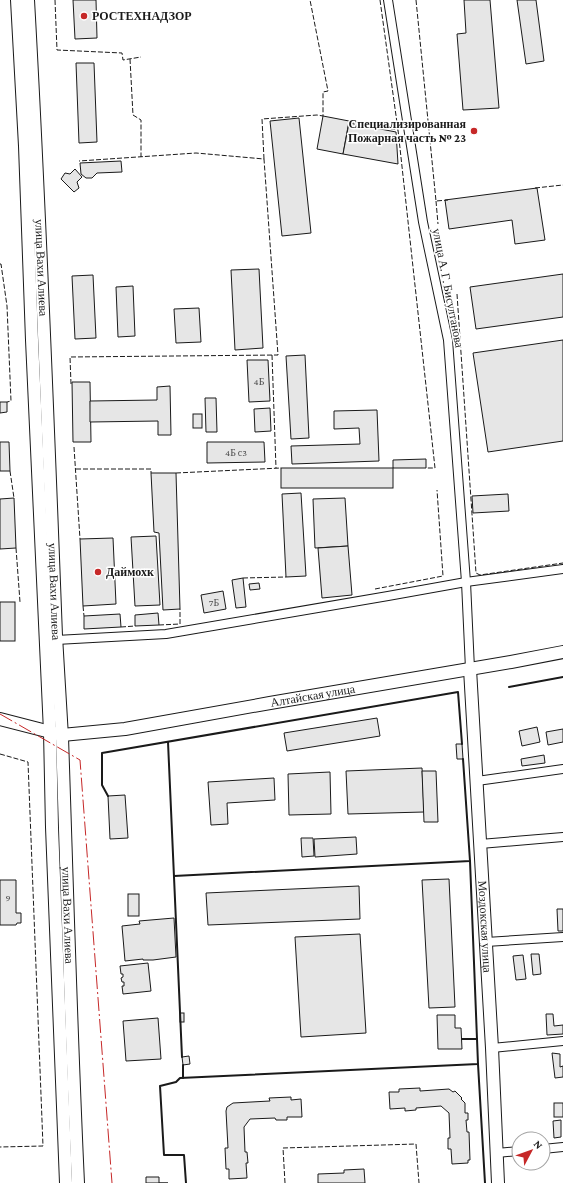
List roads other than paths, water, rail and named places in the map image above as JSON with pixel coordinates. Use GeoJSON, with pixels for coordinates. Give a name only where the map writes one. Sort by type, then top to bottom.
{"type":"FeatureCollection","features":[{"type":"Feature","properties":{"kind":"main road","name":"улица Вахи Алиева"},"geometry":{"type":"LineString","coordinates":[[17,0],[25,146],[32,354],[50,732],[52,827],[66,1183]]}},
{"type":"Feature","properties":{"kind":"main road","name":"улица Вахи Алиева"},"geometry":{"type":"LineString","coordinates":[[28,0],[37,156],[56,640],[62,735],[66,887],[78,1183]]}},
{"type":"Feature","properties":{"kind":"main road","name":"Алтайская улица"},"geometry":{"type":"LineString","coordinates":[[0,719],[62,735],[125,729],[563,652]]}},
{"type":"Feature","properties":{"kind":"main road","name":"Моздокская улица"},"geometry":{"type":"LineString","coordinates":[[470,669],[492,1048],[498,1183]]}},
{"type":"Feature","properties":{"kind":"street","name":"улица А. Г. Бисултанова"},"geometry":{"type":"LineString","coordinates":[[388,0],[423,222],[448,340],[466,582],[470,669]]}},
{"type":"Feature","properties":{"kind":"street"},"geometry":{"type":"LineString","coordinates":[[56,640],[166,634],[466,582],[563,569]]}},
{"type":"Feature","properties":{"kind":"street"},"geometry":{"type":"LineString","coordinates":[[477,781],[563,769]]}},
{"type":"Feature","properties":{"kind":"street"},"geometry":{"type":"LineString","coordinates":[[480,844],[563,837]]}},
{"type":"Feature","properties":{"kind":"street"},"geometry":{"type":"LineString","coordinates":[[486,942],[563,937]]}},
{"type":"Feature","properties":{"kind":"street"},"geometry":{"type":"LineString","coordinates":[[492,1048],[563,1041]]}},
{"type":"Feature","properties":{"kind":"street"},"geometry":{"type":"LineString","coordinates":[[551,1148],[563,1147]]}},
{"type":"Feature","properties":{"kind":"street"},"geometry":{"type":"LineString","coordinates":[[497,1153],[511,1152]]}},
{"type":"Feature","properties":{"kind":"place","name":"РОСТЕХНАДЗОР"},"geometry":{"type":"Point","coordinates":[84,16]}},
{"type":"Feature","properties":{"kind":"place","name":"Специализированная Пожарная часть № 23"},"geometry":{"type":"Point","coordinates":[474,131]}},
{"type":"Feature","properties":{"kind":"place","name":"Даймохк"},"geometry":{"type":"Point","coordinates":[98,572]}}]}
